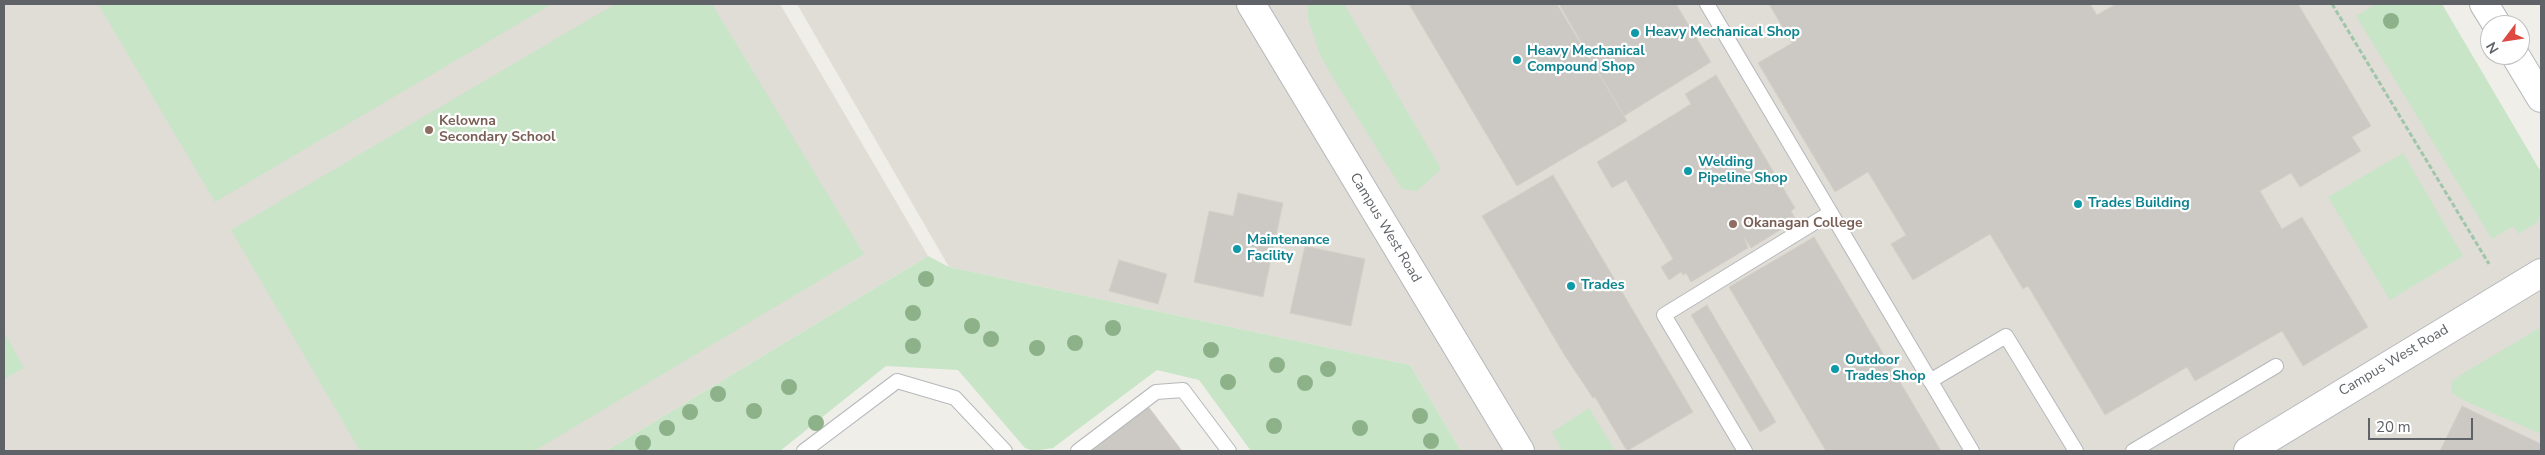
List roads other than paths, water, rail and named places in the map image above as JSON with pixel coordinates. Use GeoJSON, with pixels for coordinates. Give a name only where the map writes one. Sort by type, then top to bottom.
{"type":"FeatureCollection","features":[{"type":"Feature","properties":{"kind":"street","name":"Campus West Road"},"geometry":{"type":"LineString","coordinates":[[1251,4],[1520,451]]}},
{"type":"Feature","properties":{"kind":"street"},"geometry":{"type":"LineString","coordinates":[[2484,4],[2491,15]]}},
{"type":"Feature","properties":{"kind":"street"},"geometry":{"type":"LineString","coordinates":[[2521,65],[2541,98]]}},
{"type":"Feature","properties":{"kind":"street","name":"Campus West Road"},"geometry":{"type":"LineString","coordinates":[[2248,451],[2541,273]]}},
{"type":"Feature","properties":{"kind":"lane"},"geometry":{"type":"LineString","coordinates":[[1707,4],[1972,451]]}},
{"type":"Feature","properties":{"kind":"lane"},"geometry":{"type":"LineString","coordinates":[[1745,451],[1664,315],[1830,213]]}},
{"type":"Feature","properties":{"kind":"lane"},"geometry":{"type":"LineString","coordinates":[[1930,381],[2006,336],[2076,451]]}},
{"type":"Feature","properties":{"kind":"lane"},"geometry":{"type":"LineString","coordinates":[[2133,451],[2276,366]]}},
{"type":"Feature","properties":{"kind":"lane"},"geometry":{"type":"LineString","coordinates":[[804,451],[897,381],[956,398],[1005,451]]}},
{"type":"Feature","properties":{"kind":"lane"},"geometry":{"type":"LineString","coordinates":[[1078,451],[1156,392],[1183,390],[1229,451]]}},
{"type":"Feature","properties":{"kind":"place","name":"Heavy Mechanical Shop"},"geometry":{"type":"Point","coordinates":[1635,33]}},
{"type":"Feature","properties":{"kind":"place","name":"Heavy Mechanical Compound Shop"},"geometry":{"type":"Point","coordinates":[1517,60]}},
{"type":"Feature","properties":{"kind":"place","name":"Kelowna Secondary School"},"geometry":{"type":"Point","coordinates":[429,130]}},
{"type":"Feature","properties":{"kind":"place","name":"Welding Pipeline Shop"},"geometry":{"type":"Point","coordinates":[1688,171]}},
{"type":"Feature","properties":{"kind":"place","name":"Trades Building"},"geometry":{"type":"Point","coordinates":[2078,204]}},
{"type":"Feature","properties":{"kind":"place","name":"Okanagan College"},"geometry":{"type":"Point","coordinates":[1733,224]}},
{"type":"Feature","properties":{"kind":"place","name":"Maintenance Facility"},"geometry":{"type":"Point","coordinates":[1237,249]}},
{"type":"Feature","properties":{"kind":"place","name":"Trades"},"geometry":{"type":"Point","coordinates":[1571,286]}},
{"type":"Feature","properties":{"kind":"place","name":"Outdoor Trades Shop"},"geometry":{"type":"Point","coordinates":[1835,369]}}]}
